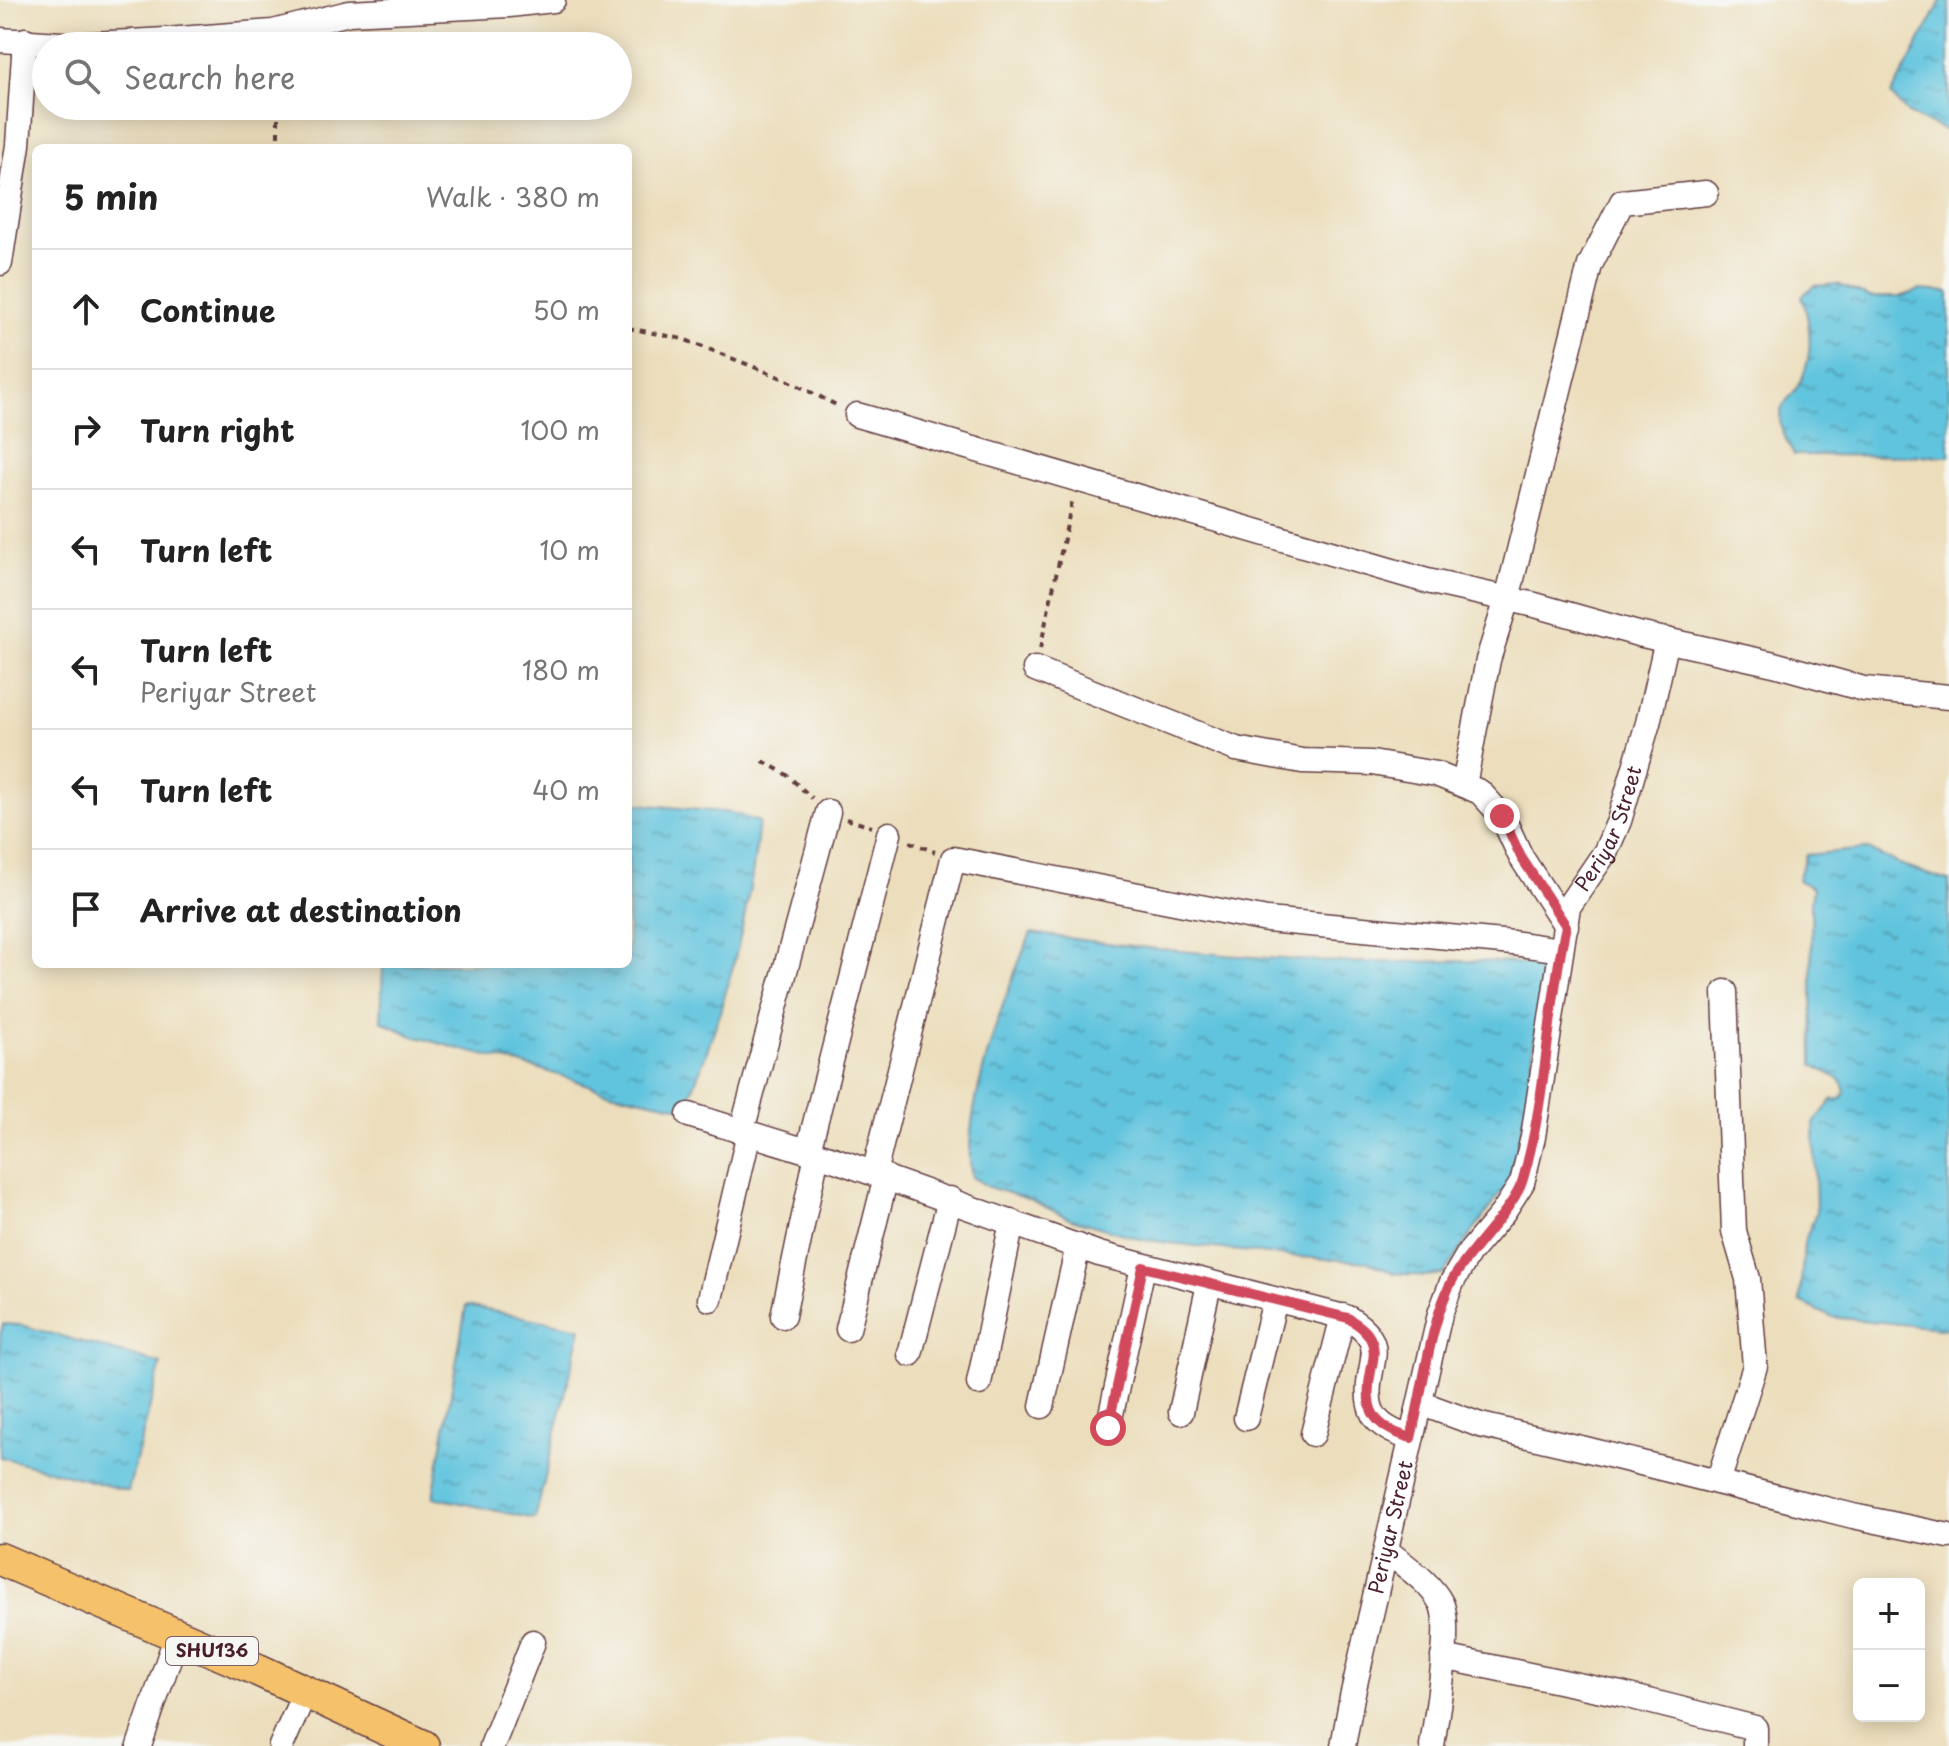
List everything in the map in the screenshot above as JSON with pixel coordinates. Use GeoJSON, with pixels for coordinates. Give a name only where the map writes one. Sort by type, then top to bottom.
{"type":"FeatureCollection","features":[{"type":"Feature","properties":{"kind":"main road","name":"SHU136"},"geometry":{"type":"LineString","coordinates":[[0,1559],[423,1746]]}},
{"type":"Feature","properties":{"kind":"street"},"geometry":{"type":"LineString","coordinates":[[273,32],[349,13],[553,0]]}},
{"type":"Feature","properties":{"kind":"street"},"geometry":{"type":"LineString","coordinates":[[0,40],[32,41]]}},
{"type":"Feature","properties":{"kind":"street"},"geometry":{"type":"LineString","coordinates":[[0,263],[18,145],[25,40]]}},
{"type":"Feature","properties":{"kind":"street"},"geometry":{"type":"LineString","coordinates":[[1464,785],[1488,660],[1507,599],[1590,265],[1622,202],[1706,193]]}},
{"type":"Feature","properties":{"kind":"street"},"geometry":{"type":"LineString","coordinates":[[857,415],[1427,581],[1774,664],[1864,689],[1949,697]]}},
{"type":"Feature","properties":{"kind":"street","name":"Periyar Street"},"geometry":{"type":"LineString","coordinates":[[1343,1746],[1440,1314],[1452,1282],[1469,1253],[1502,1214],[1522,1183],[1533,1137],[1568,907],[1606,851],[1619,821],[1648,723],[1667,640]]}},
{"type":"Feature","properties":{"kind":"street"},"geometry":{"type":"LineString","coordinates":[[1035,669],[1236,749],[1302,761],[1372,763],[1436,774],[1480,792],[1502,816],[1521,857],[1566,926]]}},
{"type":"Feature","properties":{"kind":"street"},"geometry":{"type":"LineString","coordinates":[[710,1299],[745,1132],[828,812]]}},
{"type":"Feature","properties":{"kind":"street"},"geometry":{"type":"LineString","coordinates":[[783,1316],[812,1152],[889,834]]}},
{"type":"Feature","properties":{"kind":"street"},"geometry":{"type":"LineString","coordinates":[[848,1329],[953,859],[1267,920],[1561,950]]}},
{"type":"Feature","properties":{"kind":"street"},"geometry":{"type":"LineString","coordinates":[[1718,1482],[1755,1366],[1748,1279],[1734,1231],[1725,992]]}},
{"type":"Feature","properties":{"kind":"street"},"geometry":{"type":"LineString","coordinates":[[689,1115],[812,1152],[1143,1267],[1343,1316],[1361,1327],[1372,1342],[1374,1354],[1368,1394],[1373,1417],[1386,1429],[1411,1438]]}},
{"type":"Feature","properties":{"kind":"street"},"geometry":{"type":"LineString","coordinates":[[910,1354],[950,1199]]}},
{"type":"Feature","properties":{"kind":"street"},"geometry":{"type":"LineString","coordinates":[[979,1383],[1012,1222]]}},
{"type":"Feature","properties":{"kind":"street"},"geometry":{"type":"LineString","coordinates":[[1042,1406],[1078,1246]]}},
{"type":"Feature","properties":{"kind":"street"},"geometry":{"type":"LineString","coordinates":[[1108,1428],[1143,1267]]}},
{"type":"Feature","properties":{"kind":"street"},"geometry":{"type":"LineString","coordinates":[[1181,1412],[1209,1284]]}},
{"type":"Feature","properties":{"kind":"street"},"geometry":{"type":"LineString","coordinates":[[1246,1418],[1275,1300]]}},
{"type":"Feature","properties":{"kind":"street"},"geometry":{"type":"LineString","coordinates":[[1313,1434],[1343,1316]]}},
{"type":"Feature","properties":{"kind":"street"},"geometry":{"type":"LineString","coordinates":[[1420,1403],[1480,1425],[1853,1516],[1949,1536]]}},
{"type":"Feature","properties":{"kind":"street"},"geometry":{"type":"LineString","coordinates":[[1387,1551],[1436,1594],[1445,1611],[1443,1657],[1432,1746]]}},
{"type":"Feature","properties":{"kind":"street"},"geometry":{"type":"LineString","coordinates":[[139,1746],[177,1635]]}},
{"type":"Feature","properties":{"kind":"street"},"geometry":{"type":"LineString","coordinates":[[492,1746],[533,1642]]}},
{"type":"Feature","properties":{"kind":"street"},"geometry":{"type":"LineString","coordinates":[[1443,1657],[1621,1694],[1755,1728],[1755,1746]]}},
{"type":"Feature","properties":{"kind":"street"},"geometry":{"type":"LineString","coordinates":[[281,1746],[305,1692]]}},
{"type":"Feature","properties":{"kind":"path"},"geometry":{"type":"LineString","coordinates":[[278,120],[278,144]]}},
{"type":"Feature","properties":{"kind":"path"},"geometry":{"type":"LineString","coordinates":[[632,329],[683,339],[787,380],[857,415]]}},
{"type":"Feature","properties":{"kind":"path"},"geometry":{"type":"LineString","coordinates":[[1035,669],[1077,479]]}},
{"type":"Feature","properties":{"kind":"path"},"geometry":{"type":"LineString","coordinates":[[763,761],[787,775],[828,812],[953,859]]}},
{"type":"Feature","properties":{"kind":"water"},"geometry":{"type":"Polygon","coordinates":[[[1942,0],[1949,0],[1949,132],[1908,114],[1891,95],[1942,0]]]}},
{"type":"Feature","properties":{"kind":"water"},"geometry":{"type":"Polygon","coordinates":[[[1837,284],[1870,297],[1900,297],[1920,290],[1949,292],[1949,456],[1794,455],[1781,429],[1780,415],[1800,382],[1808,358],[1808,321],[1802,296],[1814,286],[1837,284]]]}},
{"type":"Feature","properties":{"kind":"water"},"geometry":{"type":"Polygon","coordinates":[[[632,803],[732,813],[759,822],[749,895],[732,968],[711,1039],[685,1108],[610,1092],[540,1069],[413,1036],[381,1021],[383,968],[632,968],[632,803]]]}},
{"type":"Feature","properties":{"kind":"water"},"geometry":{"type":"Polygon","coordinates":[[[1866,849],[1949,881],[1949,1329],[1831,1317],[1800,1302],[1804,1243],[1816,1212],[1814,1123],[1833,1099],[1842,1099],[1845,1092],[1841,1080],[1813,1065],[1813,888],[1798,880],[1806,855],[1866,849]]]}},
{"type":"Feature","properties":{"kind":"water"},"geometry":{"type":"Polygon","coordinates":[[[1031,933],[1146,948],[1263,958],[1341,962],[1487,961],[1536,965],[1541,972],[1531,1074],[1515,1172],[1443,1274],[1425,1276],[1394,1273],[1368,1262],[1144,1240],[1071,1219],[1031,1200],[989,1187],[972,1177],[972,1122],[987,1055],[1031,933]]]}},
{"type":"Feature","properties":{"kind":"water"},"geometry":{"type":"Polygon","coordinates":[[[466,1306],[581,1328],[535,1519],[433,1497],[466,1306]]]}},
{"type":"Feature","properties":{"kind":"water"},"geometry":{"type":"Polygon","coordinates":[[[3,1324],[21,1325],[161,1364],[128,1491],[0,1457],[0,1335],[3,1324]]]}},
{"type":"Feature","properties":{"kind":"route"},"geometry":{"type":"LineString","coordinates":[[1108,1428],[1143,1267],[1348,1318],[1361,1327],[1372,1342],[1374,1354],[1368,1394],[1373,1417],[1386,1429],[1411,1438],[1440,1314],[1452,1282],[1469,1253],[1502,1214],[1522,1183],[1533,1137],[1566,926],[1521,857],[1502,816]]}}]}
